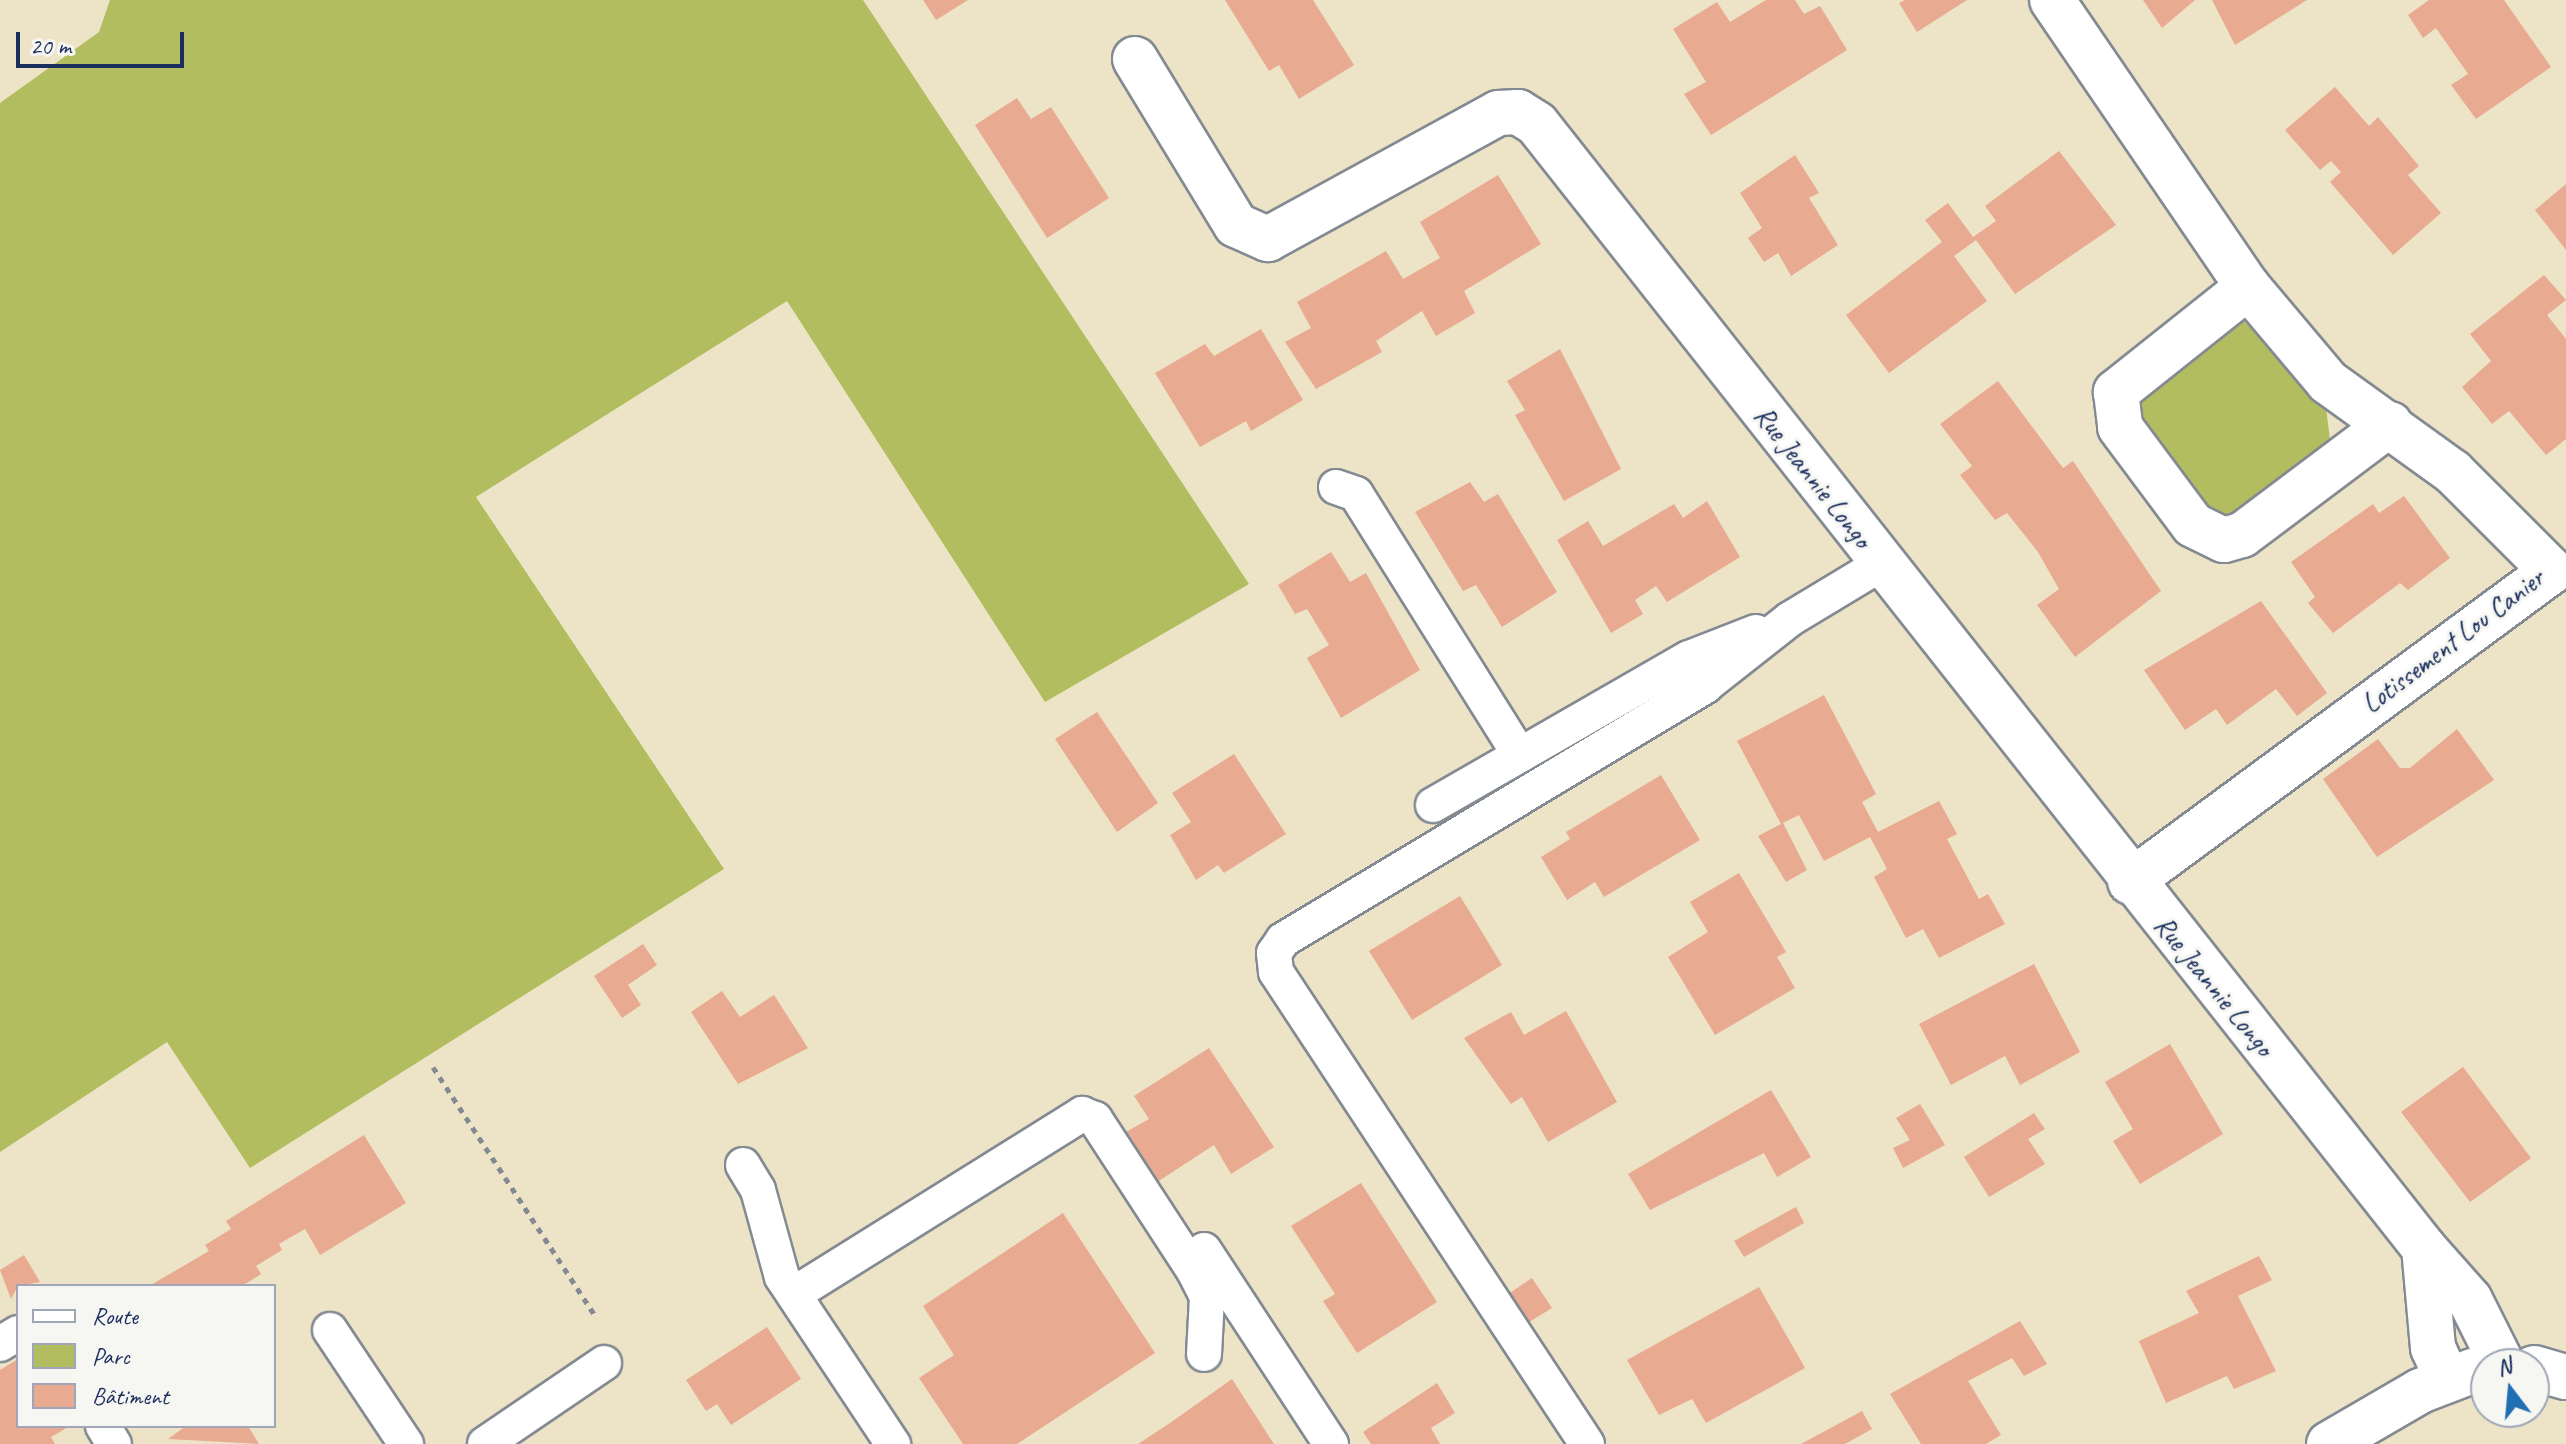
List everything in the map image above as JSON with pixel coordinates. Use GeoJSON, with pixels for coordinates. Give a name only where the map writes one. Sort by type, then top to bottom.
{"type":"FeatureCollection","features":[{"type":"Feature","properties":{"kind":"street","name":"Lotissement Lou Canier"},"geometry":{"type":"LineString","coordinates":[[2052,0],[2248,287],[2328,382],[2453,472],[2559,569],[2130,882]]}},
{"type":"Feature","properties":{"kind":"street","name":"Rue Jeannie Longo"},"geometry":{"type":"LineString","coordinates":[[1135,59],[1236,225],[1268,239],[1498,113],[1518,112],[1537,124],[2130,882],[2424,1248],[2470,1300],[2494,1348]]}},
{"type":"Feature","properties":{"kind":"street"},"geometry":{"type":"LineString","coordinates":[[2248,287],[2116,392],[2120,427],[2193,525],[2224,540],[2242,535],[2390,424]]}},
{"type":"Feature","properties":{"kind":"street"},"geometry":{"type":"LineString","coordinates":[[2329,1444],[2466,1374],[2433,1348],[2424,1248]]}},
{"type":"Feature","properties":{"kind":"lane"},"geometry":{"type":"LineString","coordinates":[[1350,486],[1520,755]]}},
{"type":"Feature","properties":{"kind":"lane"},"geometry":{"type":"LineString","coordinates":[[1587,1444],[1276,972],[1274,953],[1283,940],[1705,686],[1790,619],[1881,564]]}},
{"type":"Feature","properties":{"kind":"lane"},"geometry":{"type":"LineString","coordinates":[[1433,805],[1689,658],[1790,619]]}},
{"type":"Feature","properties":{"kind":"lane"},"geometry":{"type":"LineString","coordinates":[[794,1294],[1082,1114],[1095,1119],[1194,1271],[1207,1297],[1204,1354]]}},
{"type":"Feature","properties":{"kind":"lane"},"geometry":{"type":"LineString","coordinates":[[743,1165],[763,1206],[772,1255],[794,1294],[893,1444]]}},
{"type":"Feature","properties":{"kind":"lane"},"geometry":{"type":"LineString","coordinates":[[1204,1249],[1331,1444]]}},
{"type":"Feature","properties":{"kind":"lane"},"geometry":{"type":"LineString","coordinates":[[330,1330],[406,1444]]}},
{"type":"Feature","properties":{"kind":"lane"},"geometry":{"type":"LineString","coordinates":[[485,1444],[604,1363]]}},
{"type":"Feature","properties":{"kind":"path"},"geometry":{"type":"LineString","coordinates":[[433,1067],[608,1336],[613,1346],[604,1363]]}},
{"type":"Feature","properties":{"kind":"green space"},"geometry":{"type":"Polygon","coordinates":[[[110,0],[863,0],[1249,584],[1045,702],[787,301],[476,497],[724,869],[250,1168],[167,1042],[0,1152],[0,103],[99,32],[110,0]]]}},
{"type":"Feature","properties":{"kind":"green space"},"geometry":{"type":"Polygon","coordinates":[[[2241,318],[2326,407],[2330,440],[2229,518],[2215,518],[2137,420],[2134,397],[2241,318]]]}},
{"type":"Feature","properties":{"kind":"building"},"geometry":{"type":"Polygon","coordinates":[[[923,0],[968,0],[936,20],[923,0]]]}},
{"type":"Feature","properties":{"kind":"building"},"geometry":{"type":"Polygon","coordinates":[[[1225,0],[1313,0],[1354,65],[1299,99],[1279,65],[1269,71],[1225,0]]]}},
{"type":"Feature","properties":{"kind":"building"},"geometry":{"type":"Polygon","coordinates":[[[1766,0],[1795,0],[1804,14],[1820,6],[1847,50],[1711,135],[1684,94],[1706,82],[1673,29],[1717,2],[1730,22],[1766,0]]]}},
{"type":"Feature","properties":{"kind":"building"},"geometry":{"type":"Polygon","coordinates":[[[1905,0],[1967,0],[1917,32],[1899,3],[1905,0]]]}},
{"type":"Feature","properties":{"kind":"building"},"geometry":{"type":"Polygon","coordinates":[[[2143,0],[2195,0],[2162,28],[2143,0]]]}},
{"type":"Feature","properties":{"kind":"building"},"geometry":{"type":"Polygon","coordinates":[[[2212,0],[2307,0],[2235,45],[2212,0]]]}},
{"type":"Feature","properties":{"kind":"building"},"geometry":{"type":"Polygon","coordinates":[[[2429,0],[2504,0],[2551,67],[2476,119],[2451,85],[2468,74],[2436,28],[2423,38],[2408,15],[2429,0]]]}},
{"type":"Feature","properties":{"kind":"building"},"geometry":{"type":"Polygon","coordinates":[[[2335,87],[2369,126],[2378,117],[2419,166],[2408,175],[2441,213],[2393,255],[2330,182],[2341,172],[2331,161],[2320,170],[2285,130],[2335,87]]]}},
{"type":"Feature","properties":{"kind":"building"},"geometry":{"type":"Polygon","coordinates":[[[1017,98],[1031,119],[1051,107],[1109,198],[1047,238],[975,125],[1017,98]]]}},
{"type":"Feature","properties":{"kind":"building"},"geometry":{"type":"Polygon","coordinates":[[[2059,151],[2116,225],[2015,294],[1976,240],[1954,256],[1987,301],[1889,373],[1846,315],[1942,242],[1925,220],[1948,203],[1973,237],[1996,221],[1985,206],[2059,151]]]}},
{"type":"Feature","properties":{"kind":"building"},"geometry":{"type":"Polygon","coordinates":[[[1795,155],[1819,193],[1809,198],[1838,245],[1791,276],[1778,253],[1764,262],[1748,238],[1762,228],[1740,193],[1795,155]]]}},
{"type":"Feature","properties":{"kind":"building"},"geometry":{"type":"Polygon","coordinates":[[[1498,175],[1541,244],[1464,291],[1475,313],[1436,336],[1422,311],[1376,341],[1382,352],[1316,389],[1285,342],[1311,328],[1297,302],[1386,251],[1403,279],[1440,258],[1420,222],[1498,175]]]}},
{"type":"Feature","properties":{"kind":"building"},"geometry":{"type":"Polygon","coordinates":[[[2566,184],[2566,250],[2535,210],[2566,184]]]}},
{"type":"Feature","properties":{"kind":"building"},"geometry":{"type":"Polygon","coordinates":[[[2544,275],[2566,300],[2547,315],[2566,339],[2566,439],[2546,455],[2509,411],[2492,424],[2462,387],[2491,361],[2470,334],[2544,275]]]}},
{"type":"Feature","properties":{"kind":"building"},"geometry":{"type":"Polygon","coordinates":[[[1261,329],[1303,400],[1251,431],[1246,421],[1200,447],[1155,373],[1205,344],[1214,356],[1261,329]]]}},
{"type":"Feature","properties":{"kind":"building"},"geometry":{"type":"Polygon","coordinates":[[[1560,349],[1621,469],[1564,501],[1515,415],[1525,410],[1507,381],[1560,349]]]}},
{"type":"Feature","properties":{"kind":"building"},"geometry":{"type":"Polygon","coordinates":[[[1998,381],[2063,468],[2073,461],[2161,591],[2075,657],[2037,605],[2059,589],[2038,552],[2007,513],[1995,520],[1960,475],[1972,466],[1940,424],[1998,381]]]}},
{"type":"Feature","properties":{"kind":"building"},"geometry":{"type":"Polygon","coordinates":[[[1470,482],[1484,502],[1498,494],[1557,592],[1502,627],[1476,585],[1463,591],[1415,512],[1470,482]]]}},
{"type":"Feature","properties":{"kind":"building"},"geometry":{"type":"Polygon","coordinates":[[[2404,496],[2450,558],[2408,590],[2400,583],[2333,633],[2308,603],[2315,597],[2291,562],[2373,504],[2379,513],[2404,496]]]}},
{"type":"Feature","properties":{"kind":"building"},"geometry":{"type":"Polygon","coordinates":[[[1707,501],[1740,557],[1667,602],[1656,586],[1635,600],[1643,614],[1611,633],[1557,540],[1588,521],[1603,546],[1674,504],[1683,518],[1707,501]]]}},
{"type":"Feature","properties":{"kind":"building"},"geometry":{"type":"Polygon","coordinates":[[[1331,552],[1350,582],[1366,573],[1420,670],[1341,718],[1307,658],[1329,645],[1307,609],[1295,614],[1278,585],[1331,552]]]}},
{"type":"Feature","properties":{"kind":"building"},"geometry":{"type":"Polygon","coordinates":[[[2261,601],[2327,693],[2297,716],[2276,689],[2227,725],[2216,709],[2185,730],[2144,670],[2261,601]]]}},
{"type":"Feature","properties":{"kind":"building"},"geometry":{"type":"Polygon","coordinates":[[[1824,695],[1876,794],[1862,802],[1878,832],[1939,801],[1957,834],[1947,839],[1979,899],[1988,894],[2005,924],[1939,958],[1923,929],[1906,938],[1874,877],[1887,869],[1870,837],[1824,861],[1799,815],[1783,823],[1807,870],[1786,882],[1758,836],[1781,824],[1737,741],[1824,695]]]}},
{"type":"Feature","properties":{"kind":"building"},"geometry":{"type":"Polygon","coordinates":[[[1097,712],[1158,803],[1117,832],[1055,739],[1097,712]]]}},
{"type":"Feature","properties":{"kind":"building"},"geometry":{"type":"Polygon","coordinates":[[[2457,729],[2494,780],[2377,857],[2323,779],[2378,739],[2400,768],[2410,768],[2457,729]]]}},
{"type":"Feature","properties":{"kind":"building"},"geometry":{"type":"Polygon","coordinates":[[[1234,754],[1286,834],[1224,873],[1218,865],[1196,880],[1170,835],[1191,822],[1172,793],[1234,754]]]}},
{"type":"Feature","properties":{"kind":"building"},"geometry":{"type":"Polygon","coordinates":[[[1661,775],[1700,840],[1604,897],[1595,882],[1567,900],[1541,857],[1570,839],[1566,832],[1661,775]]]}},
{"type":"Feature","properties":{"kind":"building"},"geometry":{"type":"Polygon","coordinates":[[[1739,873],[1786,952],[1777,957],[1795,988],[1715,1035],[1668,957],[1708,932],[1690,902],[1739,873]]]}},
{"type":"Feature","properties":{"kind":"building"},"geometry":{"type":"Polygon","coordinates":[[[1460,896],[1502,965],[1412,1020],[1369,951],[1460,896]]]}},
{"type":"Feature","properties":{"kind":"building"},"geometry":{"type":"Polygon","coordinates":[[[643,944],[657,965],[628,985],[641,1005],[622,1018],[594,976],[643,944]]]}},
{"type":"Feature","properties":{"kind":"building"},"geometry":{"type":"Polygon","coordinates":[[[2034,964],[2080,1052],[2020,1085],[2005,1056],[1951,1085],[1919,1024],[2034,964]]]}},
{"type":"Feature","properties":{"kind":"building"},"geometry":{"type":"Polygon","coordinates":[[[722,991],[740,1017],[774,995],[808,1048],[738,1084],[691,1012],[722,991]]]}},
{"type":"Feature","properties":{"kind":"building"},"geometry":{"type":"Polygon","coordinates":[[[1566,1011],[1617,1102],[1548,1142],[1522,1097],[1511,1104],[1464,1038],[1511,1012],[1524,1035],[1566,1011]]]}},
{"type":"Feature","properties":{"kind":"building"},"geometry":{"type":"Polygon","coordinates":[[[2170,1044],[2223,1134],[2140,1184],[2113,1141],[2133,1129],[2105,1082],[2170,1044]]]}},
{"type":"Feature","properties":{"kind":"building"},"geometry":{"type":"Polygon","coordinates":[[[1209,1048],[1274,1147],[1231,1174],[1214,1145],[1151,1186],[1119,1136],[1149,1119],[1134,1096],[1209,1048]]]}},
{"type":"Feature","properties":{"kind":"building"},"geometry":{"type":"Polygon","coordinates":[[[2463,1067],[2531,1158],[2470,1202],[2401,1112],[2463,1067]]]}},
{"type":"Feature","properties":{"kind":"building"},"geometry":{"type":"Polygon","coordinates":[[[1771,1090],[1811,1157],[1777,1177],[1764,1153],[1650,1210],[1628,1174],[1771,1090]]]}},
{"type":"Feature","properties":{"kind":"building"},"geometry":{"type":"Polygon","coordinates":[[[1920,1104],[1945,1145],[1903,1168],[1893,1148],[1910,1140],[1896,1118],[1920,1104]]]}},
{"type":"Feature","properties":{"kind":"building"},"geometry":{"type":"Polygon","coordinates":[[[2034,1113],[2045,1129],[2028,1139],[2045,1164],[1989,1197],[1964,1157],[2034,1113]]]}},
{"type":"Feature","properties":{"kind":"building"},"geometry":{"type":"Polygon","coordinates":[[[364,1135],[406,1203],[320,1255],[305,1229],[279,1244],[282,1250],[256,1266],[261,1274],[245,1284],[152,1284],[209,1251],[205,1245],[231,1229],[226,1221],[364,1135]]]}},
{"type":"Feature","properties":{"kind":"building"},"geometry":{"type":"Polygon","coordinates":[[[1361,1183],[1437,1302],[1357,1353],[1323,1301],[1335,1294],[1291,1226],[1361,1183]]]}},
{"type":"Feature","properties":{"kind":"building"},"geometry":{"type":"Polygon","coordinates":[[[1796,1207],[1804,1223],[1744,1257],[1734,1241],[1796,1207]]]}},
{"type":"Feature","properties":{"kind":"building"},"geometry":{"type":"Polygon","coordinates":[[[1063,1213],[1155,1353],[1017,1444],[963,1444],[919,1378],[954,1355],[923,1306],[1063,1213]]]}},
{"type":"Feature","properties":{"kind":"building"},"geometry":{"type":"Polygon","coordinates":[[[24,1255],[40,1282],[16,1284],[11,1299],[0,1270],[24,1255]]]}},
{"type":"Feature","properties":{"kind":"building"},"geometry":{"type":"Polygon","coordinates":[[[2259,1256],[2272,1280],[2238,1296],[2276,1371],[2234,1389],[2227,1376],[2166,1403],[2139,1341],[2199,1313],[2186,1291],[2259,1256]]]}},
{"type":"Feature","properties":{"kind":"building"},"geometry":{"type":"Polygon","coordinates":[[[1532,1278],[1552,1308],[1526,1324],[1507,1295],[1532,1278]]]}},
{"type":"Feature","properties":{"kind":"building"},"geometry":{"type":"Polygon","coordinates":[[[1759,1287],[1805,1368],[1706,1423],[1692,1399],[1659,1415],[1627,1360],[1759,1287]]]}},
{"type":"Feature","properties":{"kind":"building"},"geometry":{"type":"Polygon","coordinates":[[[2020,1321],[2047,1364],[2024,1376],[2012,1358],[1968,1381],[2001,1435],[1986,1444],[1921,1444],[1890,1394],[2020,1321]]]}},
{"type":"Feature","properties":{"kind":"building"},"geometry":{"type":"Polygon","coordinates":[[[767,1327],[801,1379],[731,1425],[717,1404],[706,1411],[686,1380],[767,1327]]]}},
{"type":"Feature","properties":{"kind":"building"},"geometry":{"type":"Polygon","coordinates":[[[16,1360],[16,1428],[67,1428],[51,1437],[55,1444],[0,1444],[0,1370],[16,1360]]]}},
{"type":"Feature","properties":{"kind":"building"},"geometry":{"type":"Polygon","coordinates":[[[1232,1379],[1274,1444],[1138,1444],[1170,1423],[1232,1379]]]}},
{"type":"Feature","properties":{"kind":"building"},"geometry":{"type":"Polygon","coordinates":[[[1437,1383],[1455,1413],[1431,1428],[1440,1444],[1371,1444],[1363,1432],[1437,1383]]]}},
{"type":"Feature","properties":{"kind":"building"},"geometry":{"type":"Polygon","coordinates":[[[1862,1411],[1872,1429],[1845,1444],[1801,1444],[1862,1411]]]}},
{"type":"Feature","properties":{"kind":"building"},"geometry":{"type":"Polygon","coordinates":[[[183,1428],[249,1428],[259,1444],[168,1439],[183,1428]]]}}]}
